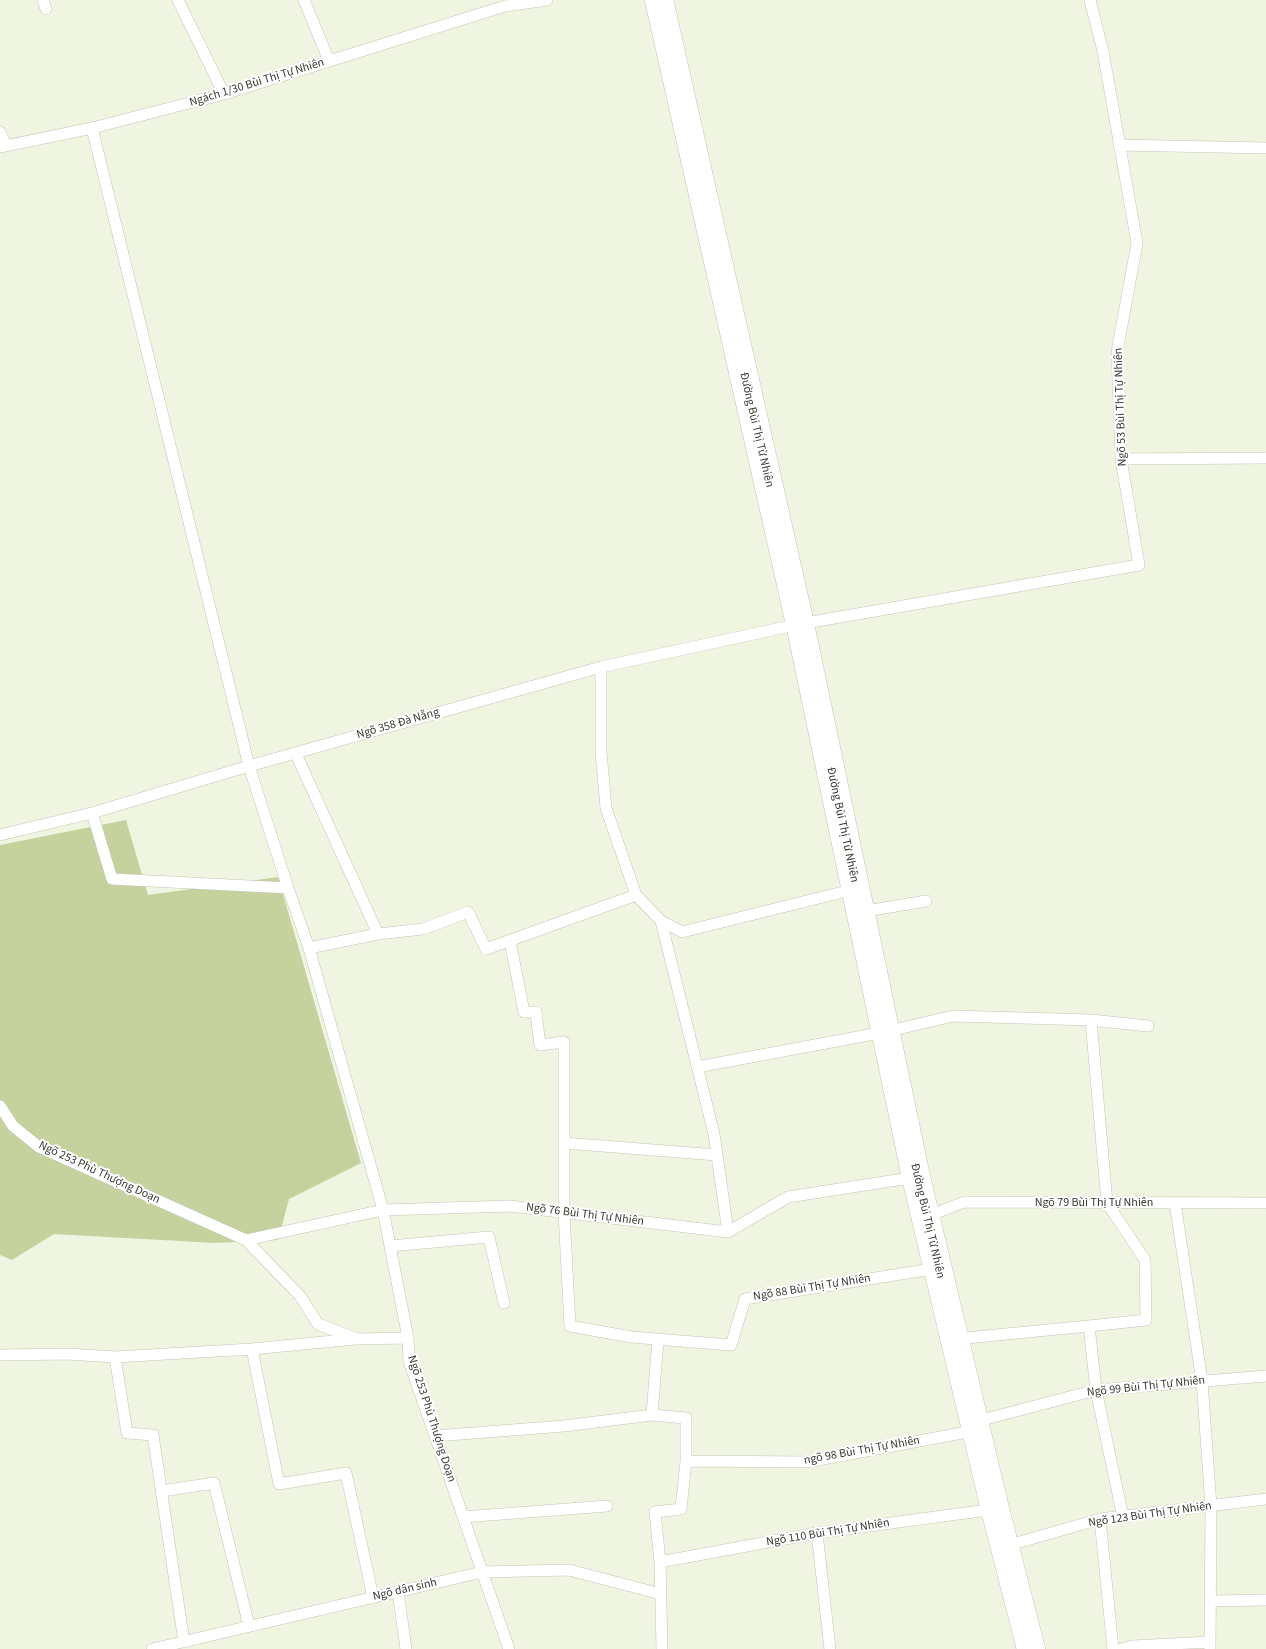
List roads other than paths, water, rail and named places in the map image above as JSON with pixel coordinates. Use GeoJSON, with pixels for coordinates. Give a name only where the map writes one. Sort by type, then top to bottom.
{"type":"FeatureCollection","features":[{"type":"Feature","properties":{"kind":"street","name":"Đường Bùi Thị Từ Nhiên"},"geometry":{"type":"LineString","coordinates":[[659,0],[800,624],[916,1176],[978,1430],[995,1509],[1032,1649]]}},
{"type":"Feature","properties":{"kind":"lane"},"geometry":{"type":"LineString","coordinates":[[178,0],[224,94]]}},
{"type":"Feature","properties":{"kind":"lane"},"geometry":{"type":"LineString","coordinates":[[304,0],[329,62]]}},
{"type":"Feature","properties":{"kind":"lane","name":"Ngách 1/30 Bùi Thị Tự Nhiên"},"geometry":{"type":"LineString","coordinates":[[3,147],[92,128],[224,94],[329,62],[504,3],[547,0]]}},
{"type":"Feature","properties":{"kind":"lane","name":"Ngõ 53 Bùi Thị Tự Nhiên"},"geometry":{"type":"LineString","coordinates":[[800,624],[1139,565],[1120,459],[1117,352],[1137,243],[1103,51],[1090,0]]}},
{"type":"Feature","properties":{"kind":"lane"},"geometry":{"type":"LineString","coordinates":[[92,128],[249,766],[309,948],[383,1210],[408,1338]]}},
{"type":"Feature","properties":{"kind":"lane"},"geometry":{"type":"LineString","coordinates":[[0,132],[3,147]]}},
{"type":"Feature","properties":{"kind":"lane"},"geometry":{"type":"LineString","coordinates":[[1120,145],[1266,148]]}},
{"type":"Feature","properties":{"kind":"lane"},"geometry":{"type":"LineString","coordinates":[[1120,459],[1266,458]]}},
{"type":"Feature","properties":{"kind":"lane","name":"Ngõ 358 Đà Nẵng"},"geometry":{"type":"LineString","coordinates":[[0,835],[92,813],[249,766],[601,667],[800,624]]}},
{"type":"Feature","properties":{"kind":"lane"},"geometry":{"type":"LineString","coordinates":[[601,667],[601,752],[606,808],[636,895],[660,921],[682,932],[858,901],[926,901]]}},
{"type":"Feature","properties":{"kind":"lane"},"geometry":{"type":"LineString","coordinates":[[296,754],[378,934]]}},
{"type":"Feature","properties":{"kind":"lane"},"geometry":{"type":"LineString","coordinates":[[92,813],[112,880],[288,888]]}},
{"type":"Feature","properties":{"kind":"lane"},"geometry":{"type":"LineString","coordinates":[[309,948],[378,934],[422,929],[468,912],[486,949],[636,895]]}},
{"type":"Feature","properties":{"kind":"lane"},"geometry":{"type":"LineString","coordinates":[[660,921],[714,1134],[728,1232],[788,1197],[916,1176]]}},
{"type":"Feature","properties":{"kind":"lane"},"geometry":{"type":"LineString","coordinates":[[510,941],[524,1012],[536,1012],[540,1045],[564,1042],[564,1213]]}},
{"type":"Feature","properties":{"kind":"lane"},"geometry":{"type":"LineString","coordinates":[[698,1067],[886,1032],[953,1016],[1090,1020],[1148,1026]]}},
{"type":"Feature","properties":{"kind":"lane"},"geometry":{"type":"LineString","coordinates":[[955,1339],[1146,1320],[1146,1260],[1106,1203],[1090,1020]]}},
{"type":"Feature","properties":{"kind":"lane","name":"Ngõ 253 Phù Thượng Doạn"},"geometry":{"type":"LineString","coordinates":[[0,1106],[13,1126],[39,1147],[246,1240],[300,1296],[318,1324],[357,1339],[408,1338],[409,1361],[509,1649]]}},
{"type":"Feature","properties":{"kind":"lane"},"geometry":{"type":"LineString","coordinates":[[564,1143],[717,1155]]}},
{"type":"Feature","properties":{"kind":"lane","name":"Ngõ 79 Bùi Thị Tự Nhiên"},"geometry":{"type":"LineString","coordinates":[[926,1217],[964,1202],[1266,1203]]}},
{"type":"Feature","properties":{"kind":"lane"},"geometry":{"type":"LineString","coordinates":[[1121,1649],[1132,1646],[1210,1645],[1211,1506],[1202,1381],[1174,1203]]}},
{"type":"Feature","properties":{"kind":"lane","name":"Ngõ 76 Bùi Thị Tự Nhiên"},"geometry":{"type":"LineString","coordinates":[[246,1240],[383,1210],[510,1206],[728,1232]]}},
{"type":"Feature","properties":{"kind":"lane","name":"Ngõ 88 Bùi Thị Tự Nhiên"},"geometry":{"type":"LineString","coordinates":[[564,1213],[570,1326],[631,1337],[731,1345],[745,1299],[938,1268]]}},
{"type":"Feature","properties":{"kind":"lane"},"geometry":{"type":"LineString","coordinates":[[390,1246],[489,1237],[504,1304]]}},
{"type":"Feature","properties":{"kind":"lane"},"geometry":{"type":"LineString","coordinates":[[1089,1326],[1096,1390],[1123,1517]]}},
{"type":"Feature","properties":{"kind":"lane"},"geometry":{"type":"LineString","coordinates":[[0,1355],[68,1354],[115,1357],[252,1349],[357,1339]]}},
{"type":"Feature","properties":{"kind":"lane"},"geometry":{"type":"LineString","coordinates":[[652,1416],[658,1339]]}},
{"type":"Feature","properties":{"kind":"lane"},"geometry":{"type":"LineString","coordinates":[[252,1349],[279,1484],[346,1473],[373,1597]]}},
{"type":"Feature","properties":{"kind":"lane"},"geometry":{"type":"LineString","coordinates":[[115,1357],[127,1433],[153,1435],[184,1642]]}},
{"type":"Feature","properties":{"kind":"lane","name":"Ngõ 99 Bùi Thị Tự Nhiên"},"geometry":{"type":"LineString","coordinates":[[978,1430],[978,1421],[1096,1390],[1266,1376]]}},
{"type":"Feature","properties":{"kind":"lane"},"geometry":{"type":"LineString","coordinates":[[435,1436],[564,1426],[652,1416],[686,1418],[686,1461],[680,1509],[655,1512],[660,1562],[662,1649]]}},
{"type":"Feature","properties":{"kind":"lane","name":"ngõ 98 Bùi Thị Tự Nhiên"},"geometry":{"type":"LineString","coordinates":[[686,1461],[808,1462],[978,1430]]}},
{"type":"Feature","properties":{"kind":"lane"},"geometry":{"type":"LineString","coordinates":[[162,1491],[214,1483],[248,1626]]}},
{"type":"Feature","properties":{"kind":"lane","name":"Ngõ 123 Bùi Thị Tự Nhiên"},"geometry":{"type":"LineString","coordinates":[[1006,1546],[1100,1520],[1266,1499]]}},
{"type":"Feature","properties":{"kind":"lane"},"geometry":{"type":"LineString","coordinates":[[463,1517],[607,1506]]}},
{"type":"Feature","properties":{"kind":"lane","name":"Ngõ 110 Bùi Thị Tự Nhiên"},"geometry":{"type":"LineString","coordinates":[[660,1562],[817,1533],[995,1509]]}},
{"type":"Feature","properties":{"kind":"lane"},"geometry":{"type":"LineString","coordinates":[[1100,1520],[1113,1649]]}},
{"type":"Feature","properties":{"kind":"lane"},"geometry":{"type":"LineString","coordinates":[[817,1533],[830,1649]]}},
{"type":"Feature","properties":{"kind":"lane","name":"Ngõ dân sinh"},"geometry":{"type":"LineString","coordinates":[[152,1649],[482,1572],[569,1570],[661,1594]]}},
{"type":"Feature","properties":{"kind":"lane"},"geometry":{"type":"LineString","coordinates":[[398,1592],[406,1649]]}},
{"type":"Feature","properties":{"kind":"lane"},"geometry":{"type":"LineString","coordinates":[[1210,1601],[1266,1600]]}}]}
